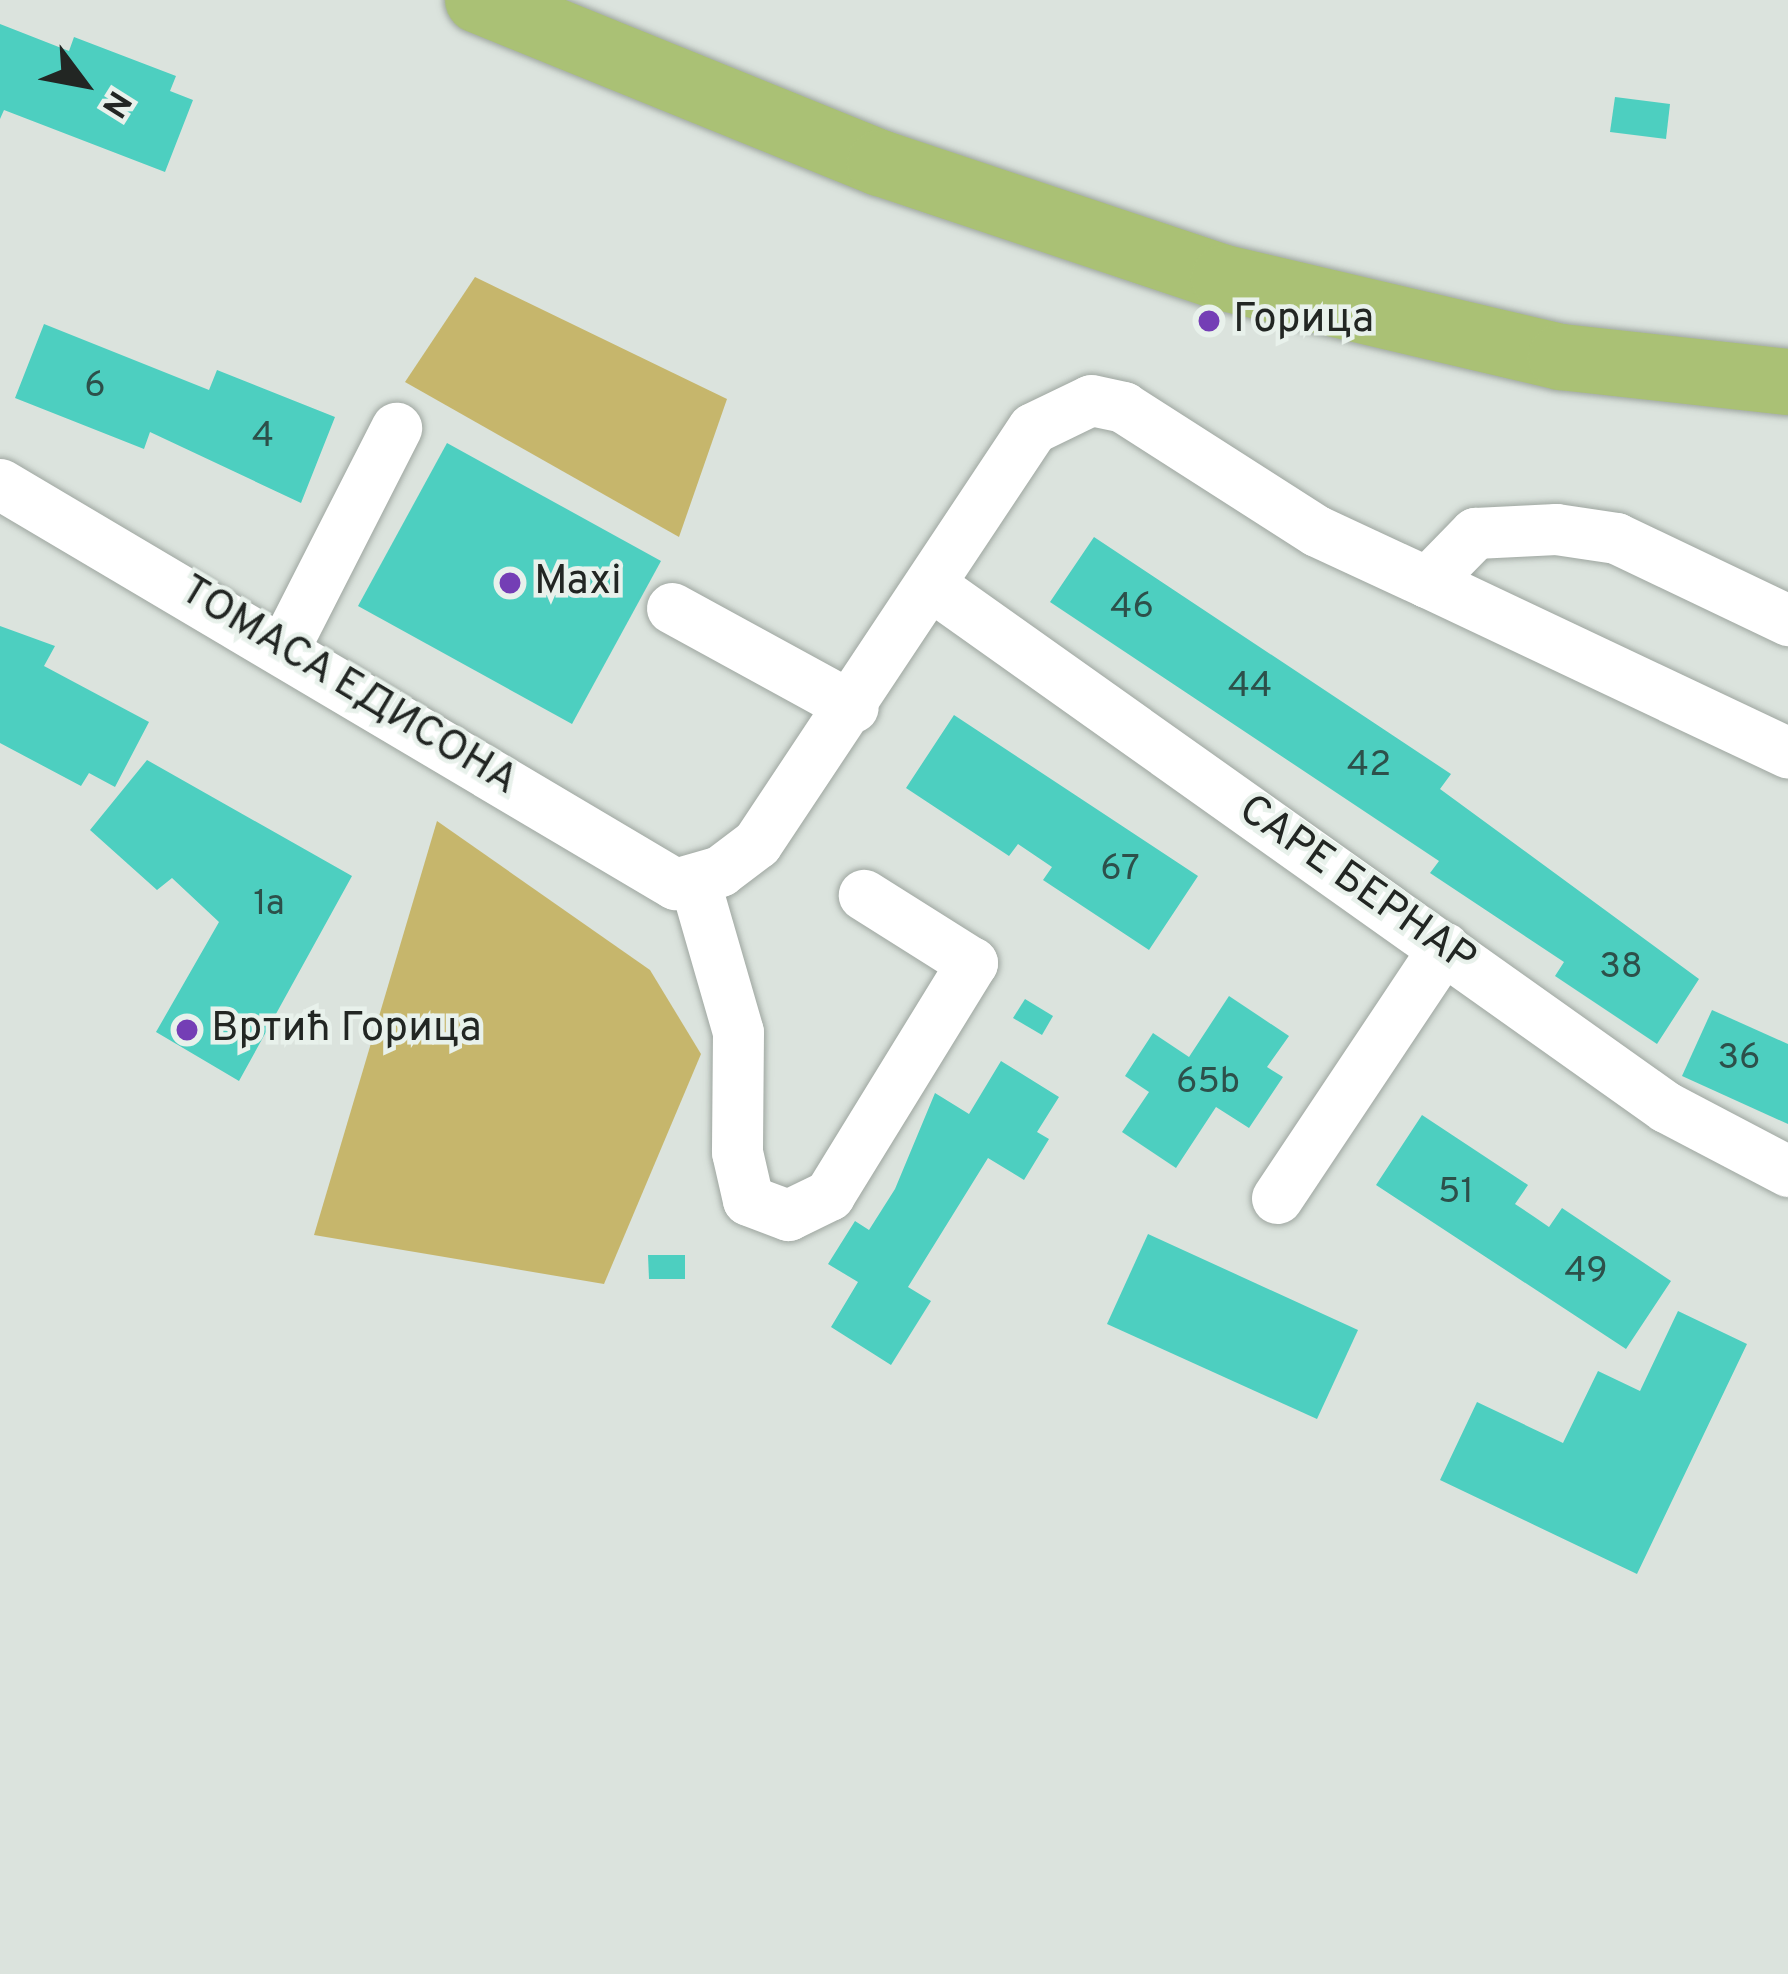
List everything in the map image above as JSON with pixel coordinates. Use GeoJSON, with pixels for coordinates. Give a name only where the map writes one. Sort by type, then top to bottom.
{"type":"FeatureCollection","features":[{"type":"Feature","properties":{"kind":"main road"},"geometry":{"type":"LineString","coordinates":[[478,0],[880,163],[1224,278],[1562,357],[1788,382]]}},
{"type":"Feature","properties":{"kind":"street"},"geometry":{"type":"LineString","coordinates":[[864,895],[972,963],[829,1196],[788,1215],[748,1200],[738,1032],[695,883],[757,843],[853,707],[1033,428],[1091,400],[1123,407],[1317,531],[1788,753]]}},
{"type":"Feature","properties":{"kind":"street"},"geometry":{"type":"LineString","coordinates":[[285,646],[396,428]]}},
{"type":"Feature","properties":{"kind":"street","name":"ТОМАСА ЕДИСОНА"},"geometry":{"type":"LineString","coordinates":[[0,484],[285,646],[656,879],[695,883]]}},
{"type":"Feature","properties":{"kind":"street"},"geometry":{"type":"LineString","coordinates":[[1427,582],[1475,533],[1556,529],[1616,538],[1788,620]]}},
{"type":"Feature","properties":{"kind":"street","name":"САРЕ БЕРНАР"},"geometry":{"type":"LineString","coordinates":[[932,586],[1666,1107],[1788,1171]]}},
{"type":"Feature","properties":{"kind":"street"},"geometry":{"type":"LineString","coordinates":[[672,608],[853,707]]}},
{"type":"Feature","properties":{"kind":"street"},"geometry":{"type":"LineString","coordinates":[[1277,1198],[1444,948]]}},
{"type":"Feature","properties":{"kind":"shaded area"},"geometry":{"type":"Polygon","coordinates":[[[475,277],[727,399],[679,537],[405,382],[475,277]]]}},
{"type":"Feature","properties":{"kind":"shaded area"},"geometry":{"type":"Polygon","coordinates":[[[437,821],[650,970],[701,1054],[604,1284],[314,1235],[437,821]]]}},
{"type":"Feature","properties":{"kind":"building"},"geometry":{"type":"Polygon","coordinates":[[[0,24],[69,51],[74,37],[176,76],[170,91],[193,100],[165,172],[4,110],[0,119],[0,24]]]}},
{"type":"Feature","properties":{"kind":"building"},"geometry":{"type":"Polygon","coordinates":[[[1615,97],[1670,104],[1666,139],[1610,132],[1615,97]]]}},
{"type":"Feature","properties":{"kind":"building"},"geometry":{"type":"Polygon","coordinates":[[[44,324],[209,390],[217,370],[335,417],[301,503],[150,432],[144,449],[15,398],[44,324]]]}},
{"type":"Feature","properties":{"kind":"building","name":"Maxi"},"geometry":{"type":"Polygon","coordinates":[[[447,443],[661,561],[572,724],[358,606],[447,443]]]}},
{"type":"Feature","properties":{"kind":"building"},"geometry":{"type":"Polygon","coordinates":[[[1094,537],[1451,774],[1440,789],[1699,979],[1657,1044],[1555,976],[1564,962],[1430,873],[1439,861],[1050,602],[1094,537]]]}},
{"type":"Feature","properties":{"kind":"building"},"geometry":{"type":"Polygon","coordinates":[[[0,626],[55,646],[44,666],[149,722],[115,787],[89,773],[81,786],[0,743],[0,626]]]}},
{"type":"Feature","properties":{"kind":"building"},"geometry":{"type":"Polygon","coordinates":[[[954,715],[1198,876],[1149,950],[1043,880],[1052,867],[1018,844],[1009,856],[906,788],[954,715]]]}},
{"type":"Feature","properties":{"kind":"building"},"geometry":{"type":"Polygon","coordinates":[[[147,760],[352,876],[239,1081],[156,1032],[219,922],[172,878],[157,890],[90,830],[147,760]]]}},
{"type":"Feature","properties":{"kind":"building"},"geometry":{"type":"Polygon","coordinates":[[[1229,996],[1289,1036],[1267,1067],[1283,1077],[1249,1128],[1216,1107],[1176,1168],[1122,1132],[1149,1092],[1125,1076],[1153,1033],[1189,1057],[1229,996]]]}},
{"type":"Feature","properties":{"kind":"building"},"geometry":{"type":"Polygon","coordinates":[[[1025,999],[1053,1016],[1042,1035],[1013,1018],[1025,999]]]}},
{"type":"Feature","properties":{"kind":"building"},"geometry":{"type":"Polygon","coordinates":[[[1712,1010],[1788,1044],[1788,1124],[1682,1076],[1712,1010]]]}},
{"type":"Feature","properties":{"kind":"building"},"geometry":{"type":"Polygon","coordinates":[[[1001,1061],[1059,1097],[1037,1132],[1049,1139],[1024,1180],[988,1158],[908,1287],[931,1301],[891,1365],[831,1327],[858,1282],[828,1264],[855,1221],[869,1230],[895,1189],[935,1093],[969,1114],[1001,1061]]]}},
{"type":"Feature","properties":{"kind":"building"},"geometry":{"type":"Polygon","coordinates":[[[1422,1115],[1528,1185],[1515,1204],[1549,1227],[1562,1208],[1671,1281],[1626,1349],[1376,1185],[1422,1115]]]}},
{"type":"Feature","properties":{"kind":"building"},"geometry":{"type":"Polygon","coordinates":[[[1148,1234],[1358,1330],[1317,1419],[1107,1324],[1148,1234]]]}},
{"type":"Feature","properties":{"kind":"building"},"geometry":{"type":"Polygon","coordinates":[[[648,1255],[685,1255],[685,1279],[649,1279],[648,1255]]]}},
{"type":"Feature","properties":{"kind":"building"},"geometry":{"type":"Polygon","coordinates":[[[1678,1311],[1747,1344],[1637,1574],[1440,1480],[1477,1402],[1563,1443],[1598,1371],[1640,1391],[1678,1311]]]}},
{"type":"Feature","properties":{"kind":"place","name":"Горица"},"geometry":{"type":"Point","coordinates":[1209,321]}},
{"type":"Feature","properties":{"kind":"place","name":"Maxi"},"geometry":{"type":"Point","coordinates":[510,583]}},
{"type":"Feature","properties":{"kind":"place","name":"Вртић Горица"},"geometry":{"type":"Point","coordinates":[187,1030]}}]}
